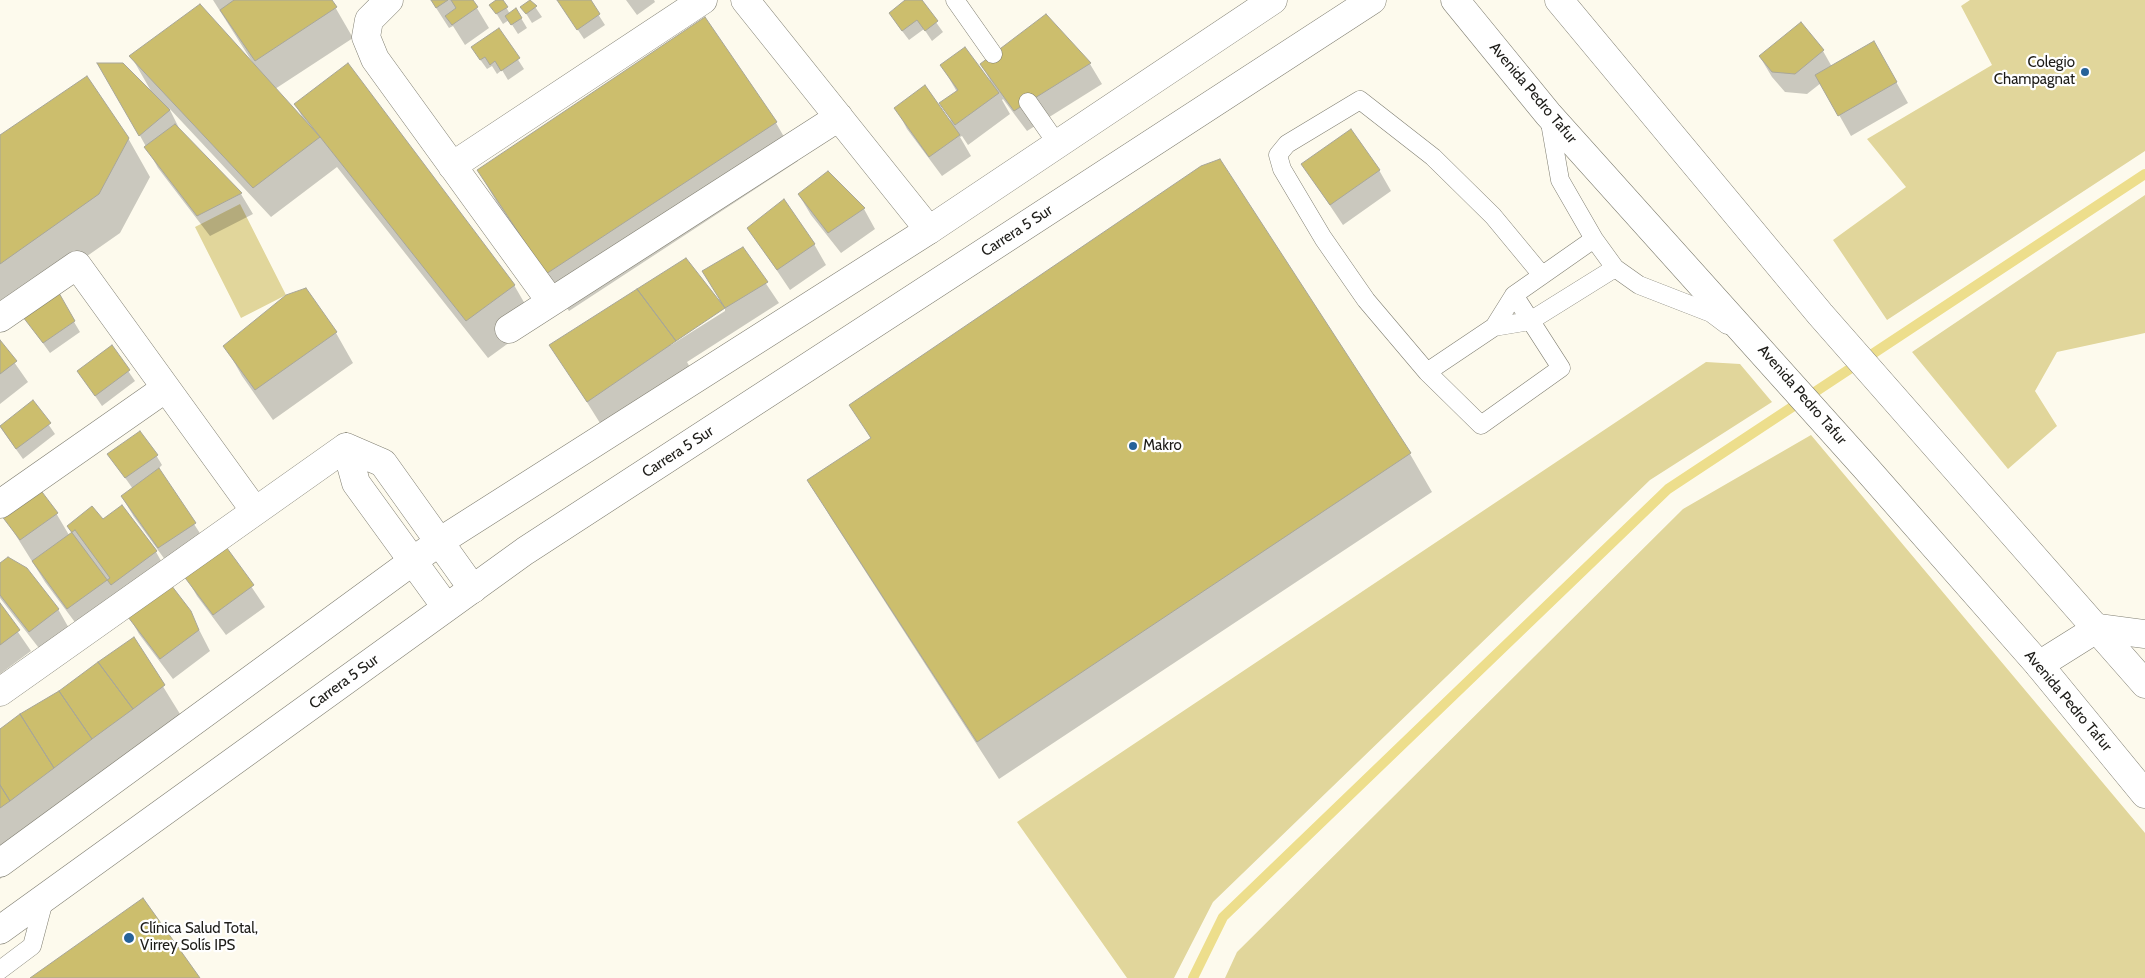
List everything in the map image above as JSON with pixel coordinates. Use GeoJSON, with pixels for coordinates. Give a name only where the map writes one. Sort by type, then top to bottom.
{"type":"FeatureCollection","features":[{"type":"Feature","properties":{"kind":"street"},"geometry":{"type":"LineString","coordinates":[[389,0],[369,20],[366,37],[375,59],[551,302]]}},
{"type":"Feature","properties":{"kind":"street"},"geometry":{"type":"LineString","coordinates":[[452,166],[704,0]]}},
{"type":"Feature","properties":{"kind":"street"},"geometry":{"type":"LineString","coordinates":[[745,0],[929,230]]}},
{"type":"Feature","properties":{"kind":"street"},"geometry":{"type":"LineString","coordinates":[[0,863],[412,560],[929,230],[1273,0]]}},
{"type":"Feature","properties":{"kind":"street","name":"Carrera 5 Sur"},"geometry":{"type":"LineString","coordinates":[[0,930],[534,546],[1372,0]]}},
{"type":"Feature","properties":{"kind":"street","name":"Avenida Pedro Tafur"},"geometry":{"type":"LineString","coordinates":[[1455,0],[1548,114],[1766,354],[2038,665],[2145,794]]}},
{"type":"Feature","properties":{"kind":"street"},"geometry":{"type":"LineString","coordinates":[[1559,0],[1820,314],[2098,628],[2145,684]]}},
{"type":"Feature","properties":{"kind":"street"},"geometry":{"type":"LineString","coordinates":[[509,329],[840,117]]}},
{"type":"Feature","properties":{"kind":"street"},"geometry":{"type":"LineString","coordinates":[[0,318],[77,265],[255,511]]}},
{"type":"Feature","properties":{"kind":"street"},"geometry":{"type":"LineString","coordinates":[[0,504],[166,388]]}},
{"type":"Feature","properties":{"kind":"street"},"geometry":{"type":"LineString","coordinates":[[346,447],[383,463],[473,589]]}},
{"type":"Feature","properties":{"kind":"street"},"geometry":{"type":"LineString","coordinates":[[0,692],[346,447]]}},
{"type":"Feature","properties":{"kind":"street"},"geometry":{"type":"LineString","coordinates":[[346,447],[356,483],[446,608]]}},
{"type":"Feature","properties":{"kind":"street"},"geometry":{"type":"LineString","coordinates":[[2038,665],[2098,628],[2145,634]]}},
{"type":"Feature","properties":{"kind":"lane"},"geometry":{"type":"LineString","coordinates":[[955,0],[993,54]]}},
{"type":"Feature","properties":{"kind":"lane"},"geometry":{"type":"LineString","coordinates":[[1514,295],[1561,368],[1480,425],[1427,372],[1366,300],[1323,238],[1282,169],[1278,155],[1287,144],[1360,100],[1433,157],[1493,216],[1541,274]]}},
{"type":"Feature","properties":{"kind":"lane"},"geometry":{"type":"LineString","coordinates":[[1028,102],[1058,145]]}},
{"type":"Feature","properties":{"kind":"lane"},"geometry":{"type":"LineString","coordinates":[[1548,114],[1560,180],[1594,239],[1615,268],[1639,285],[1711,313],[1766,354]]}},
{"type":"Feature","properties":{"kind":"lane"},"geometry":{"type":"LineString","coordinates":[[1427,372],[1494,327],[1514,295],[1541,274],[1594,239]]}},
{"type":"Feature","properties":{"kind":"lane"},"geometry":{"type":"LineString","coordinates":[[1494,327],[1530,321],[1615,268]]}},
{"type":"Feature","properties":{"kind":"lane"},"geometry":{"type":"LineString","coordinates":[[0,970],[32,946],[45,897]]}},
{"type":"Feature","properties":{"kind":"shaded area"},"geometry":{"type":"Polygon","coordinates":[[[1970,0],[2145,0],[2145,151],[1887,320],[1833,240],[1906,187],[1867,139],[1992,65],[1961,6],[1970,0]]]}},
{"type":"Feature","properties":{"kind":"shaded area"},"geometry":{"type":"Polygon","coordinates":[[[2145,195],[2145,333],[2057,352],[2035,391],[2057,426],[2008,469],[1912,352],[2145,195]]]}},
{"type":"Feature","properties":{"kind":"shaded area"},"geometry":{"type":"Polygon","coordinates":[[[240,204],[286,295],[241,318],[195,227],[240,204]]]}},
{"type":"Feature","properties":{"kind":"shaded area"},"geometry":{"type":"Polygon","coordinates":[[[1706,362],[1740,364],[1772,402],[1650,480],[1213,902],[1174,978],[1127,978],[1017,822],[1706,362]]]}},
{"type":"Feature","properties":{"kind":"shaded area"},"geometry":{"type":"Polygon","coordinates":[[[1811,435],[2145,833],[2145,978],[1225,978],[1237,952],[1683,509],[1811,435]]]}},
{"type":"Feature","properties":{"kind":"building"},"geometry":{"type":"Polygon","coordinates":[[[234,0],[332,0],[337,7],[255,61],[220,10],[234,0]]]}},
{"type":"Feature","properties":{"kind":"building"},"geometry":{"type":"Polygon","coordinates":[[[431,0],[448,0],[436,8],[431,0]]]}},
{"type":"Feature","properties":{"kind":"building"},"geometry":{"type":"Polygon","coordinates":[[[451,0],[473,0],[478,7],[452,25],[445,16],[456,8],[451,0]]]}},
{"type":"Feature","properties":{"kind":"building"},"geometry":{"type":"Polygon","coordinates":[[[496,0],[503,0],[508,7],[496,14],[489,5],[496,0]]]}},
{"type":"Feature","properties":{"kind":"building"},"geometry":{"type":"Polygon","coordinates":[[[530,0],[537,6],[526,14],[520,7],[530,0]]]}},
{"type":"Feature","properties":{"kind":"building"},"geometry":{"type":"Polygon","coordinates":[[[557,0],[591,0],[600,14],[577,30],[557,0]]]}},
{"type":"Feature","properties":{"kind":"building"},"geometry":{"type":"Polygon","coordinates":[[[905,0],[922,0],[938,21],[925,31],[917,20],[902,31],[889,13],[905,0]]]}},
{"type":"Feature","properties":{"kind":"building"},"geometry":{"type":"Polygon","coordinates":[[[200,4],[320,137],[253,188],[129,56],[200,4]]]}},
{"type":"Feature","properties":{"kind":"building"},"geometry":{"type":"Polygon","coordinates":[[[516,8],[522,18],[511,25],[505,16],[516,8]]]}},
{"type":"Feature","properties":{"kind":"building"},"geometry":{"type":"Polygon","coordinates":[[[1046,14],[1091,63],[1014,111],[980,64],[1046,14]]]}},
{"type":"Feature","properties":{"kind":"building"},"geometry":{"type":"Polygon","coordinates":[[[705,17],[777,122],[546,274],[477,170],[705,17]]]}},
{"type":"Feature","properties":{"kind":"building"},"geometry":{"type":"Polygon","coordinates":[[[1801,22],[1824,50],[1795,74],[1772,72],[1759,56],[1801,22]]]}},
{"type":"Feature","properties":{"kind":"building"},"geometry":{"type":"Polygon","coordinates":[[[499,28],[520,58],[501,71],[495,61],[490,65],[485,57],[480,60],[471,47],[499,28]]]}},
{"type":"Feature","properties":{"kind":"building"},"geometry":{"type":"Polygon","coordinates":[[[1874,41],[1897,82],[1838,116],[1815,75],[1874,41]]]}},
{"type":"Feature","properties":{"kind":"building"},"geometry":{"type":"Polygon","coordinates":[[[965,47],[999,93],[955,125],[939,103],[958,90],[940,65],[965,47]]]}},
{"type":"Feature","properties":{"kind":"building"},"geometry":{"type":"Polygon","coordinates":[[[97,63],[123,63],[170,110],[139,136],[97,63]]]}},
{"type":"Feature","properties":{"kind":"building"},"geometry":{"type":"Polygon","coordinates":[[[348,63],[515,285],[466,321],[294,104],[348,63]]]}},
{"type":"Feature","properties":{"kind":"building"},"geometry":{"type":"Polygon","coordinates":[[[87,76],[129,138],[99,194],[0,264],[0,135],[87,76]]]}},
{"type":"Feature","properties":{"kind":"building"},"geometry":{"type":"Polygon","coordinates":[[[925,85],[960,135],[929,157],[894,108],[925,85]]]}},
{"type":"Feature","properties":{"kind":"building"},"geometry":{"type":"Polygon","coordinates":[[[175,124],[242,193],[197,216],[144,147],[175,124]]]}},
{"type":"Feature","properties":{"kind":"building"},"geometry":{"type":"Polygon","coordinates":[[[1351,129],[1380,170],[1330,205],[1301,164],[1351,129]]]}},
{"type":"Feature","properties":{"kind":"building","name":"Makro"},"geometry":{"type":"Polygon","coordinates":[[[1220,159],[1411,453],[977,742],[807,480],[871,438],[849,405],[1201,166],[1220,159]]]}},
{"type":"Feature","properties":{"kind":"building"},"geometry":{"type":"Polygon","coordinates":[[[828,171],[865,208],[828,233],[798,194],[828,171]]]}},
{"type":"Feature","properties":{"kind":"building"},"geometry":{"type":"Polygon","coordinates":[[[784,199],[815,244],[777,270],[747,228],[784,199]]]}},
{"type":"Feature","properties":{"kind":"building"},"geometry":{"type":"Polygon","coordinates":[[[743,247],[768,282],[725,308],[702,271],[743,247]]]}},
{"type":"Feature","properties":{"kind":"building"},"geometry":{"type":"Polygon","coordinates":[[[686,258],[725,308],[676,341],[637,289],[686,258]]]}},
{"type":"Feature","properties":{"kind":"building"},"geometry":{"type":"Polygon","coordinates":[[[306,288],[337,332],[255,390],[223,346],[286,295],[306,288]]]}},
{"type":"Feature","properties":{"kind":"building"},"geometry":{"type":"Polygon","coordinates":[[[637,289],[676,341],[587,402],[549,345],[637,289]]]}},
{"type":"Feature","properties":{"kind":"building"},"geometry":{"type":"Polygon","coordinates":[[[59,293],[75,321],[43,343],[23,317],[59,293]]]}},
{"type":"Feature","properties":{"kind":"building"},"geometry":{"type":"Polygon","coordinates":[[[0,340],[17,361],[0,374],[0,340]]]}},
{"type":"Feature","properties":{"kind":"building"},"geometry":{"type":"Polygon","coordinates":[[[112,345],[130,370],[95,396],[77,371],[112,345]]]}},
{"type":"Feature","properties":{"kind":"building"},"geometry":{"type":"Polygon","coordinates":[[[33,400],[51,423],[16,449],[0,426],[33,400]]]}},
{"type":"Feature","properties":{"kind":"building"},"geometry":{"type":"Polygon","coordinates":[[[140,431],[158,455],[125,478],[107,454],[140,431]]]}},
{"type":"Feature","properties":{"kind":"building"},"geometry":{"type":"Polygon","coordinates":[[[159,468],[196,523],[158,548],[121,496],[159,468]]]}},
{"type":"Feature","properties":{"kind":"building"},"geometry":{"type":"Polygon","coordinates":[[[39,488],[58,513],[20,540],[1,515],[39,488]]]}},
{"type":"Feature","properties":{"kind":"building"},"geometry":{"type":"Polygon","coordinates":[[[122,505],[157,551],[111,585],[67,526],[92,506],[103,519],[122,505]]]}},
{"type":"Feature","properties":{"kind":"building"},"geometry":{"type":"Polygon","coordinates":[[[75,530],[110,578],[67,609],[32,561],[75,530]]]}},
{"type":"Feature","properties":{"kind":"building"},"geometry":{"type":"Polygon","coordinates":[[[224,544],[254,585],[213,615],[183,575],[224,544]]]}},
{"type":"Feature","properties":{"kind":"building"},"geometry":{"type":"Polygon","coordinates":[[[8,557],[27,568],[59,609],[29,632],[0,595],[0,563],[8,557]]]}},
{"type":"Feature","properties":{"kind":"building"},"geometry":{"type":"Polygon","coordinates":[[[168,581],[191,611],[199,630],[160,659],[125,613],[168,581]]]}},
{"type":"Feature","properties":{"kind":"building"},"geometry":{"type":"Polygon","coordinates":[[[0,603],[20,630],[0,645],[0,603]]]}},
{"type":"Feature","properties":{"kind":"building"},"geometry":{"type":"Polygon","coordinates":[[[134,637],[165,685],[133,709],[98,662],[134,637]]]}},
{"type":"Feature","properties":{"kind":"building"},"geometry":{"type":"Polygon","coordinates":[[[98,662],[133,709],[92,739],[59,691],[98,662]]]}},
{"type":"Feature","properties":{"kind":"building"},"geometry":{"type":"Polygon","coordinates":[[[59,691],[92,739],[54,768],[20,714],[59,691]]]}},
{"type":"Feature","properties":{"kind":"building"},"geometry":{"type":"Polygon","coordinates":[[[20,714],[54,768],[10,801],[0,785],[0,729],[20,714]]]}},
{"type":"Feature","properties":{"kind":"building"},"geometry":{"type":"Polygon","coordinates":[[[0,785],[10,801],[0,808],[0,785]]]}},
{"type":"Feature","properties":{"kind":"building","name":"Clínica Salud Total, Virrey Solís IPS"},"geometry":{"type":"Polygon","coordinates":[[[143,898],[200,978],[30,978],[143,898]]]}},
{"type":"Feature","properties":{"kind":"waterway"},"geometry":{"type":"LineString","coordinates":[[1193,978],[1223,917],[1668,489],[2145,174]]}},
{"type":"Feature","properties":{"kind":"place","name":"Colegio Champagnat"},"geometry":{"type":"Point","coordinates":[2085,72]}},
{"type":"Feature","properties":{"kind":"place","name":"Makro"},"geometry":{"type":"Point","coordinates":[1133,446]}},
{"type":"Feature","properties":{"kind":"place","name":"Clínica Salud Total, Virrey Solís IPS"},"geometry":{"type":"Point","coordinates":[129,938]}}]}
